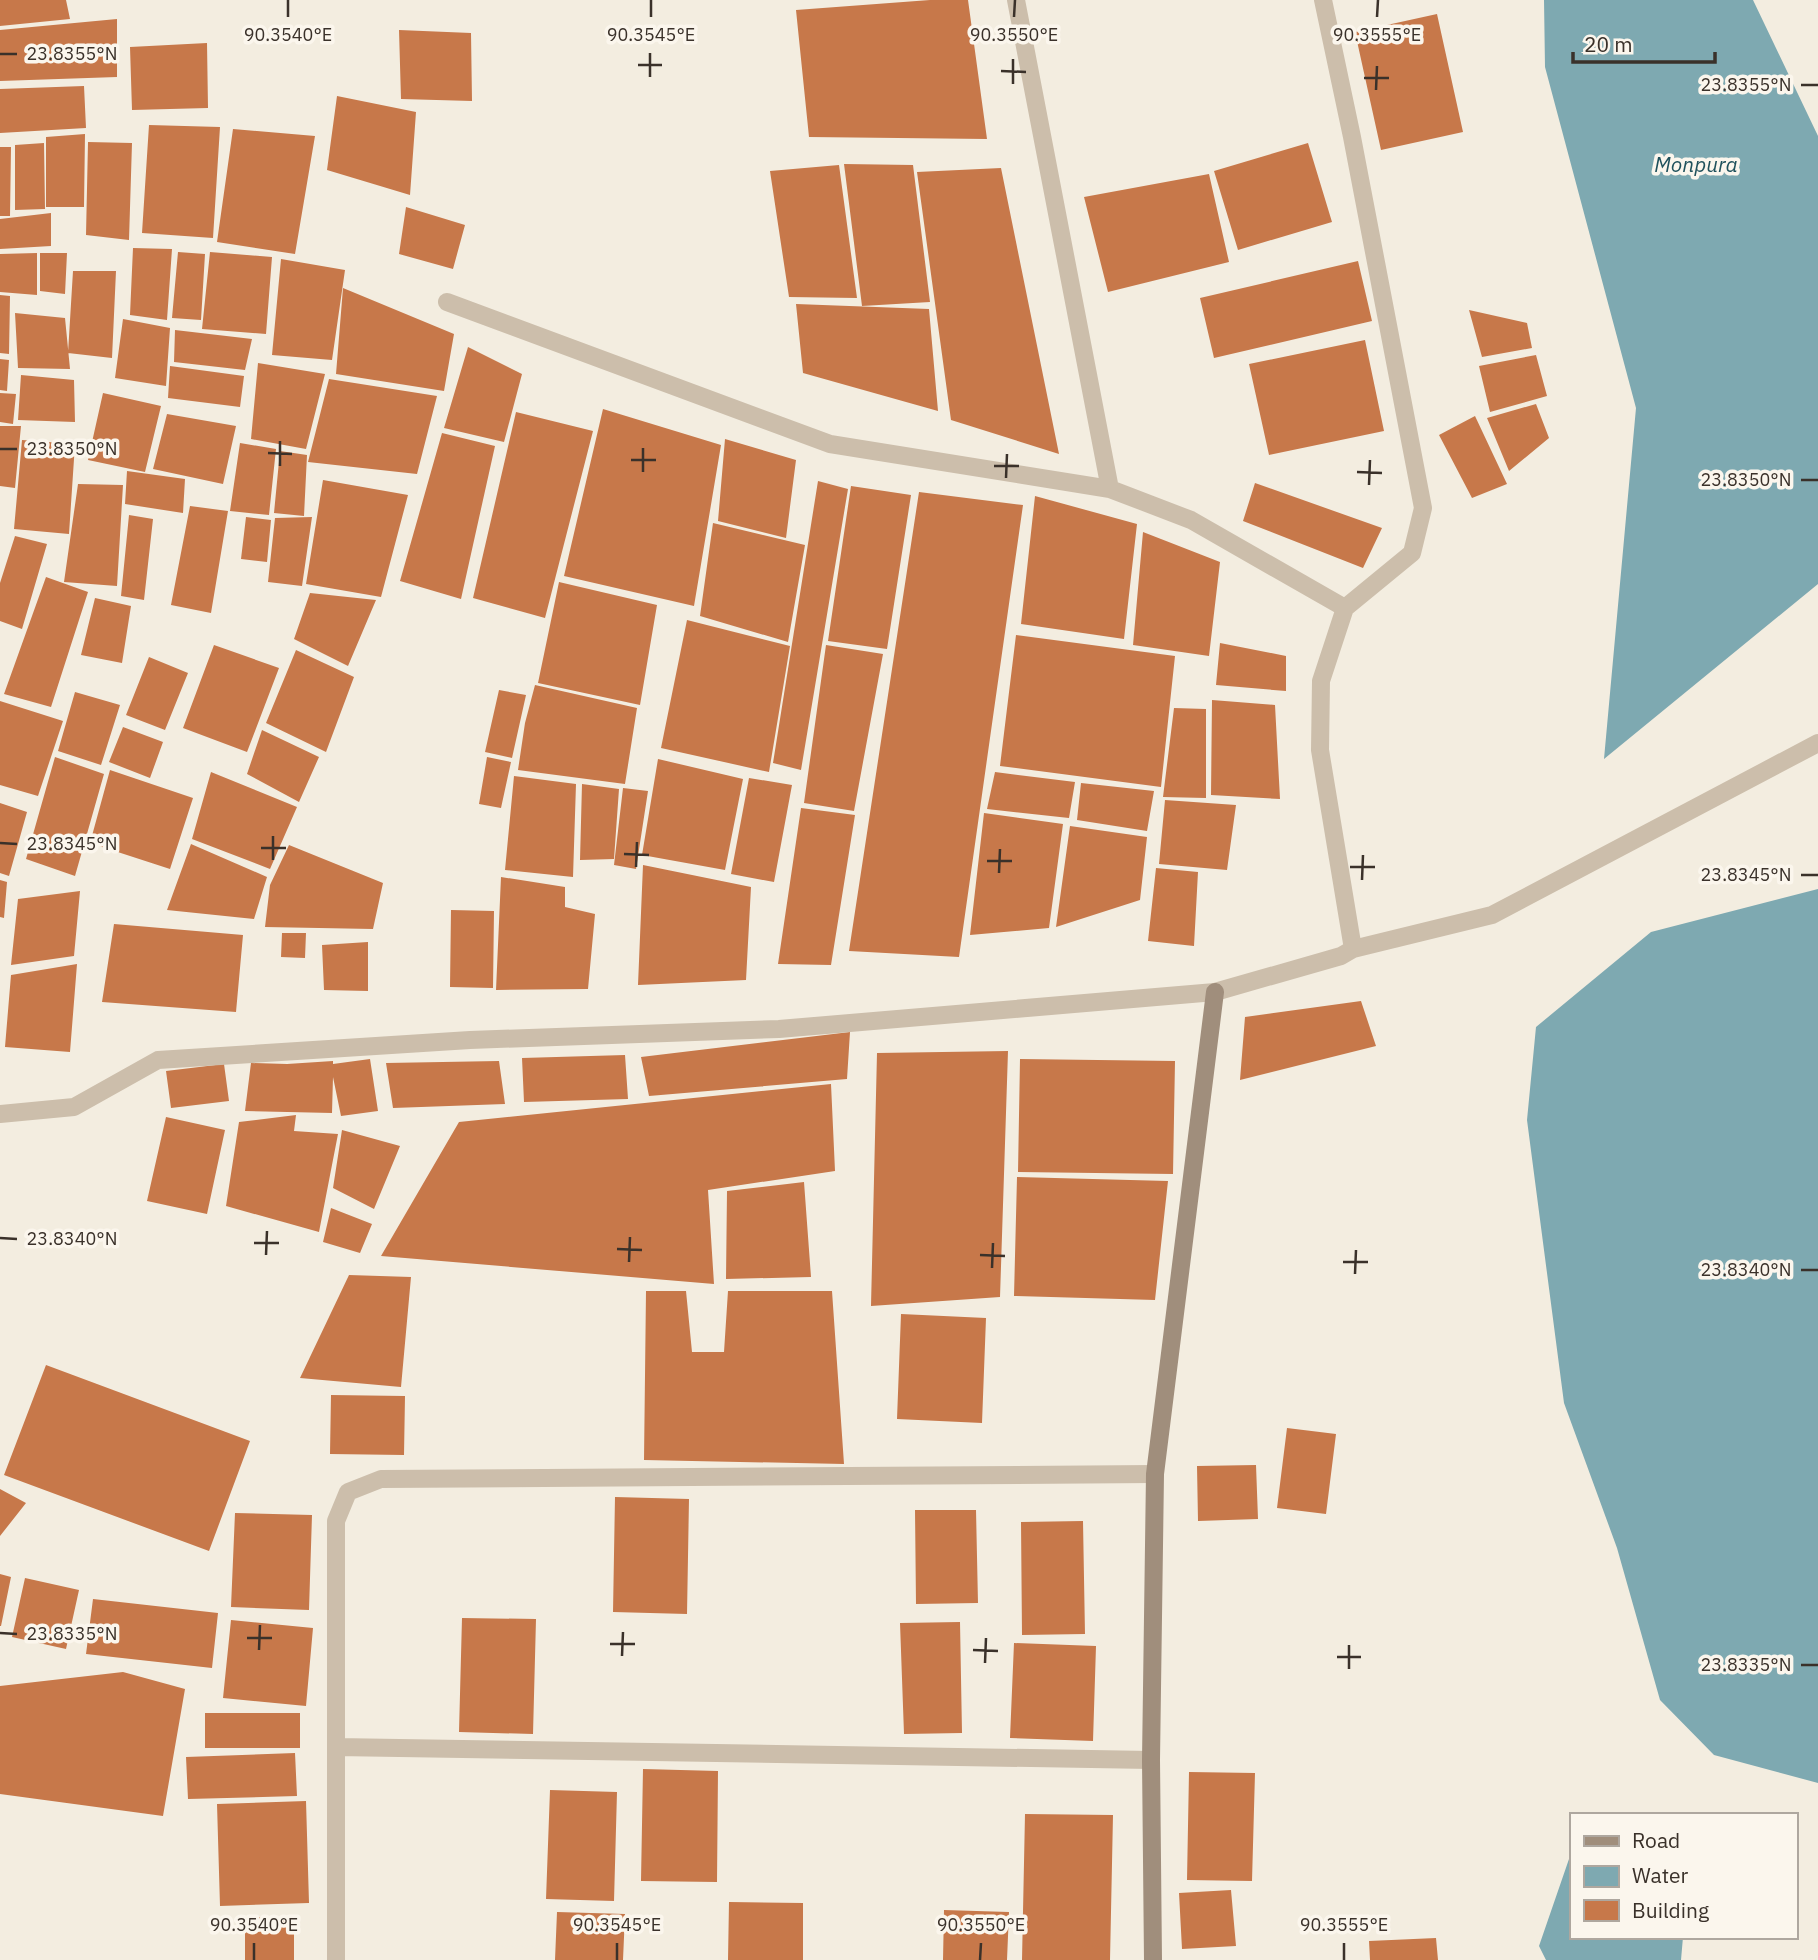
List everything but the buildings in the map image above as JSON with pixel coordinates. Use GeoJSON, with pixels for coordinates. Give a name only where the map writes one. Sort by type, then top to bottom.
{"type":"FeatureCollection","features":[{"type":"Feature","properties":{"kind":"street"},"geometry":{"type":"LineString","coordinates":[[1016,0],[1110,489]]}},
{"type":"Feature","properties":{"kind":"street"},"geometry":{"type":"LineString","coordinates":[[1323,0],[1423,508],[1412,553],[1345,608],[1321,681],[1320,750],[1353,949]]}},
{"type":"Feature","properties":{"kind":"street"},"geometry":{"type":"LineString","coordinates":[[447,302],[830,444],[1110,489],[1191,520],[1345,608]]}},
{"type":"Feature","properties":{"kind":"street"},"geometry":{"type":"LineString","coordinates":[[0,1114],[74,1107],[158,1060],[470,1040],[779,1029],[1215,992],[1341,956],[1353,949],[1492,915],[1818,743]]}},
{"type":"Feature","properties":{"kind":"street"},"geometry":{"type":"LineString","coordinates":[[1153,1960],[1151,1760],[1155,1474],[1215,992]]}},
{"type":"Feature","properties":{"kind":"street"},"geometry":{"type":"LineString","coordinates":[[336,1960],[336,1521],[348,1492],[381,1479],[1155,1474]]}},
{"type":"Feature","properties":{"kind":"street"},"geometry":{"type":"LineString","coordinates":[[336,1747],[1151,1760]]}},
{"type":"Feature","properties":{"kind":"water","name":"Monpura"},"geometry":{"type":"Polygon","coordinates":[[[1544,0],[1753,0],[1818,136],[1818,584],[1604,759],[1636,408],[1545,67],[1544,0]]]}},
{"type":"Feature","properties":{"kind":"water"},"geometry":{"type":"Polygon","coordinates":[[[1818,889],[1818,1783],[1714,1755],[1660,1700],[1617,1548],[1564,1403],[1527,1120],[1536,1027],[1651,932],[1818,889]]]}},
{"type":"Feature","properties":{"kind":"water"},"geometry":{"type":"Polygon","coordinates":[[[1569,1859],[1570,1939],[1683,1939],[1681,1960],[1546,1960],[1539,1946],[1569,1859]]]}}]}
